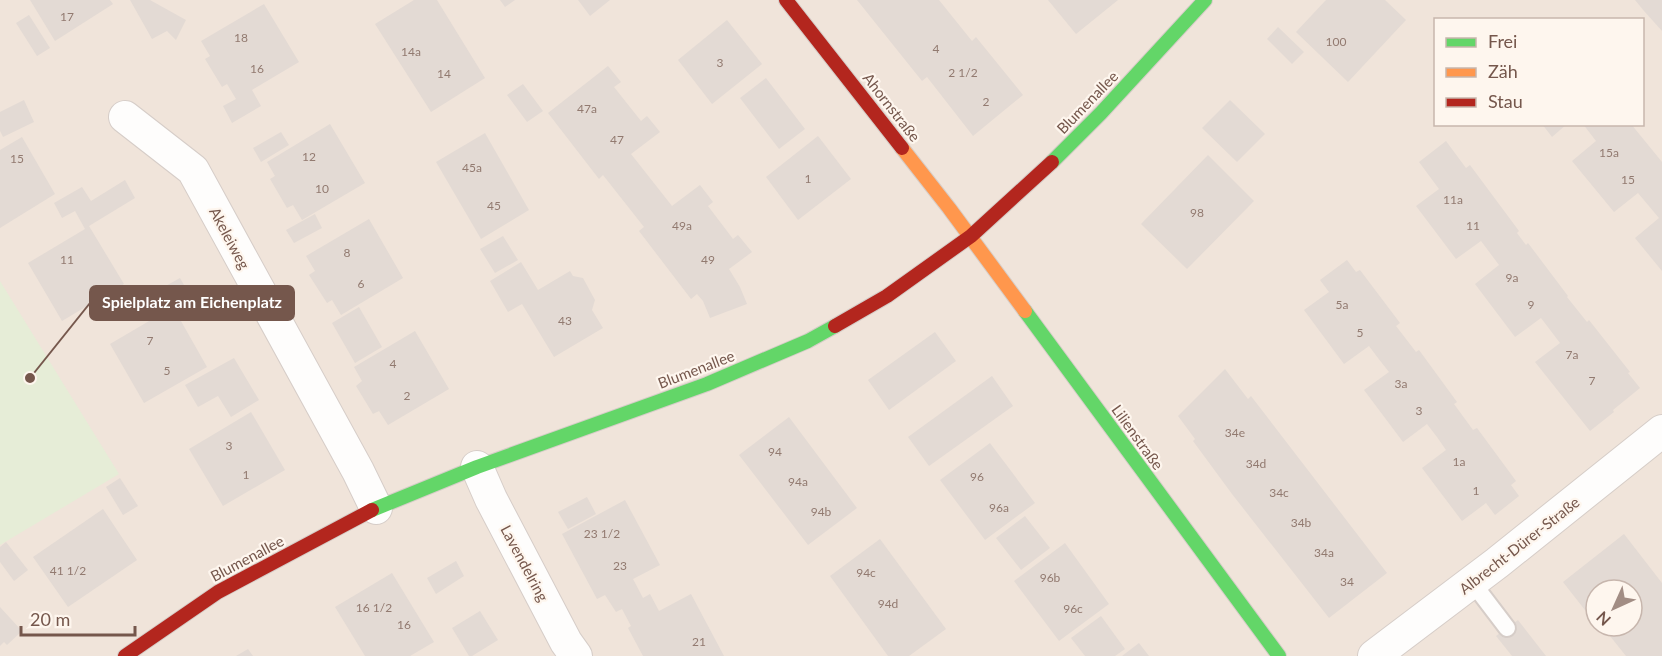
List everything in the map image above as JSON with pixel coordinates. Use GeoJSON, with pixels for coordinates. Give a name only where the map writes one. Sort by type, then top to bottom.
{"type":"FeatureCollection","features":[{"type":"Feature","properties":{"kind":"street","name":"Ahornstraße"},"geometry":{"type":"LineString","coordinates":[[786,0],[970,236]]}},
{"type":"Feature","properties":{"kind":"street","name":"Blumenallee"},"geometry":{"type":"LineString","coordinates":[[124,656],[218,592],[376,508],[477,467],[707,384],[808,341],[887,296],[970,236],[1035,178],[1101,113],[1205,0]]}},
{"type":"Feature","properties":{"kind":"street","name":"Akeleiweg"},"geometry":{"type":"LineString","coordinates":[[125,117],[193,170],[376,508]]}},
{"type":"Feature","properties":{"kind":"street","name":"Lilienstraße"},"geometry":{"type":"LineString","coordinates":[[970,236],[1279,656]]}},
{"type":"Feature","properties":{"kind":"street","name":"Albrecht-Dürer-Straße"},"geometry":{"type":"LineString","coordinates":[[1374,656],[1472,582],[1662,431]]}},
{"type":"Feature","properties":{"kind":"street","name":"Lavendelring"},"geometry":{"type":"LineString","coordinates":[[477,467],[566,642],[576,656]]}},
{"type":"Feature","properties":{"kind":"lane"},"geometry":{"type":"LineString","coordinates":[[1472,582],[1507,628]]}},
{"type":"Feature","properties":{"kind":"shaded area"},"geometry":{"type":"Polygon","coordinates":[[[0,0],[1662,0],[1662,656],[0,656],[0,0]]]}},
{"type":"Feature","properties":{"kind":"green space"},"geometry":{"type":"Polygon","coordinates":[[[0,281],[119,474],[0,545],[0,281]]]}},
{"type":"Feature","properties":{"kind":"building"},"geometry":{"type":"Polygon","coordinates":[[[30,0],[110,0],[113,4],[55,41],[30,0]]]}},
{"type":"Feature","properties":{"kind":"building"},"geometry":{"type":"Polygon","coordinates":[[[130,0],[150,0],[186,20],[176,40],[167,31],[152,39],[130,0]]]}},
{"type":"Feature","properties":{"kind":"building"},"geometry":{"type":"Polygon","coordinates":[[[414,0],[437,0],[485,78],[431,112],[375,24],[414,0]]]}},
{"type":"Feature","properties":{"kind":"building"},"geometry":{"type":"Polygon","coordinates":[[[500,0],[515,0],[505,7],[500,0]]]}},
{"type":"Feature","properties":{"kind":"building"},"geometry":{"type":"Polygon","coordinates":[[[578,0],[610,0],[590,16],[578,0]]]}},
{"type":"Feature","properties":{"kind":"building"},"geometry":{"type":"Polygon","coordinates":[[[857,0],[939,0],[972,41],[976,37],[1023,95],[973,136],[927,77],[922,81],[857,0]]]}},
{"type":"Feature","properties":{"kind":"building"},"geometry":{"type":"Polygon","coordinates":[[[1048,0],[1118,0],[1076,34],[1048,0]]]}},
{"type":"Feature","properties":{"kind":"building"},"geometry":{"type":"Polygon","coordinates":[[[1326,0],[1385,0],[1406,20],[1348,82],[1296,32],[1326,0]]]}},
{"type":"Feature","properties":{"kind":"building"},"geometry":{"type":"Polygon","coordinates":[[[1635,0],[1662,0],[1662,31],[1644,11],[1635,0]]]}},
{"type":"Feature","properties":{"kind":"building"},"geometry":{"type":"Polygon","coordinates":[[[264,4],[299,62],[252,90],[261,106],[232,123],[223,106],[236,99],[227,84],[222,87],[205,59],[210,56],[201,41],[264,4]]]}},
{"type":"Feature","properties":{"kind":"building"},"geometry":{"type":"Polygon","coordinates":[[[29,15],[50,48],[37,56],[16,23],[29,15]]]}},
{"type":"Feature","properties":{"kind":"building"},"geometry":{"type":"Polygon","coordinates":[[[727,20],[762,64],[712,104],[678,60],[727,20]]]}},
{"type":"Feature","properties":{"kind":"building"},"geometry":{"type":"Polygon","coordinates":[[[1278,27],[1304,52],[1292,64],[1267,39],[1278,27]]]}},
{"type":"Feature","properties":{"kind":"building"},"geometry":{"type":"Polygon","coordinates":[[[608,66],[621,82],[614,87],[641,121],[647,116],[660,132],[631,154],[672,206],[700,185],[713,202],[708,206],[733,239],[738,235],[752,252],[729,269],[747,304],[710,318],[703,301],[697,294],[691,299],[639,231],[644,227],[603,175],[599,179],[548,113],[608,66]]]}},
{"type":"Feature","properties":{"kind":"building"},"geometry":{"type":"Polygon","coordinates":[[[766,78],[805,129],[779,149],[740,98],[766,78]]]}},
{"type":"Feature","properties":{"kind":"building"},"geometry":{"type":"Polygon","coordinates":[[[523,84],[543,111],[527,122],[507,95],[523,84]]]}},
{"type":"Feature","properties":{"kind":"building"},"geometry":{"type":"Polygon","coordinates":[[[24,100],[34,122],[3,137],[0,131],[0,112],[24,100]]]}},
{"type":"Feature","properties":{"kind":"building"},"geometry":{"type":"Polygon","coordinates":[[[1230,100],[1265,134],[1237,162],[1202,128],[1230,100]]]}},
{"type":"Feature","properties":{"kind":"building"},"geometry":{"type":"Polygon","coordinates":[[[330,124],[365,183],[302,220],[293,205],[287,208],[270,179],[275,176],[267,162],[330,124]]]}},
{"type":"Feature","properties":{"kind":"building"},"geometry":{"type":"Polygon","coordinates":[[[1544,126],[1565,126],[1552,137],[1544,126]]]}},
{"type":"Feature","properties":{"kind":"building"},"geometry":{"type":"Polygon","coordinates":[[[1585,126],[1633,126],[1662,162],[1662,271],[1635,238],[1659,218],[1638,193],[1614,212],[1572,161],[1596,141],[1585,126]]]}},
{"type":"Feature","properties":{"kind":"building"},"geometry":{"type":"Polygon","coordinates":[[[281,132],[289,145],[261,162],[253,148],[281,132]]]}},
{"type":"Feature","properties":{"kind":"building"},"geometry":{"type":"Polygon","coordinates":[[[485,133],[529,210],[481,239],[436,162],[485,133]]]}},
{"type":"Feature","properties":{"kind":"building"},"geometry":{"type":"Polygon","coordinates":[[[818,136],[851,179],[798,220],[766,177],[818,136]]]}},
{"type":"Feature","properties":{"kind":"building"},"geometry":{"type":"Polygon","coordinates":[[[22,137],[55,194],[0,228],[0,150],[22,137]]]}},
{"type":"Feature","properties":{"kind":"building"},"geometry":{"type":"Polygon","coordinates":[[[1446,141],[1466,168],[1470,165],[1519,231],[1517,233],[1526,245],[1528,243],[1567,297],[1587,322],[1589,320],[1640,388],[1590,431],[1535,362],[1560,343],[1541,318],[1515,337],[1475,284],[1499,265],[1481,241],[1456,259],[1416,206],[1439,189],[1419,162],[1446,141]]]}},
{"type":"Feature","properties":{"kind":"building"},"geometry":{"type":"Polygon","coordinates":[[[1208,155],[1254,201],[1187,269],[1141,224],[1208,155]]]}},
{"type":"Feature","properties":{"kind":"building"},"geometry":{"type":"Polygon","coordinates":[[[125,180],[135,198],[89,226],[124,284],[62,321],[28,263],[85,229],[75,211],[62,218],[54,203],[82,187],[91,201],[125,180]]]}},
{"type":"Feature","properties":{"kind":"building"},"geometry":{"type":"Polygon","coordinates":[[[315,214],[322,228],[294,243],[286,230],[315,214]]]}},
{"type":"Feature","properties":{"kind":"building"},"geometry":{"type":"Polygon","coordinates":[[[369,219],[403,278],[341,315],[332,300],[327,303],[309,275],[315,271],[306,256],[369,219]]]}},
{"type":"Feature","properties":{"kind":"building"},"geometry":{"type":"Polygon","coordinates":[[[503,236],[518,260],[495,273],[480,249],[503,236]]]}},
{"type":"Feature","properties":{"kind":"building"},"geometry":{"type":"Polygon","coordinates":[[[1347,260],[1356,272],[1360,270],[1400,323],[1396,326],[1416,352],[1419,350],[1457,402],[1454,404],[1473,430],[1477,428],[1516,481],[1511,485],[1519,496],[1495,515],[1486,503],[1462,521],[1422,468],[1446,450],[1437,437],[1427,424],[1403,442],[1364,390],[1389,372],[1369,346],[1344,364],[1304,310],[1329,292],[1320,280],[1347,260]]]}},
{"type":"Feature","properties":{"kind":"building"},"geometry":{"type":"Polygon","coordinates":[[[521,262],[538,290],[570,271],[573,276],[583,278],[595,300],[592,310],[603,328],[554,357],[522,304],[508,312],[490,281],[521,262]]]}},
{"type":"Feature","properties":{"kind":"building"},"geometry":{"type":"Polygon","coordinates":[[[180,278],[188,292],[162,308],[153,293],[180,278]]]}},
{"type":"Feature","properties":{"kind":"building"},"geometry":{"type":"Polygon","coordinates":[[[173,307],[207,367],[144,403],[110,344],[173,307]]]}},
{"type":"Feature","properties":{"kind":"building"},"geometry":{"type":"Polygon","coordinates":[[[359,307],[382,347],[355,363],[332,323],[359,307]]]}},
{"type":"Feature","properties":{"kind":"building"},"geometry":{"type":"Polygon","coordinates":[[[415,331],[449,389],[388,425],[379,411],[373,414],[356,386],[362,381],[354,367],[415,331]]]}},
{"type":"Feature","properties":{"kind":"building"},"geometry":{"type":"Polygon","coordinates":[[[935,332],[956,361],[889,410],[868,380],[935,332]]]}},
{"type":"Feature","properties":{"kind":"building"},"geometry":{"type":"Polygon","coordinates":[[[234,358],[259,400],[231,417],[218,396],[198,407],[185,385],[234,358]]]}},
{"type":"Feature","properties":{"kind":"building"},"geometry":{"type":"Polygon","coordinates":[[[1225,369],[1248,399],[1251,396],[1387,573],[1329,618],[1232,494],[1193,441],[1195,439],[1178,416],[1225,369]]]}},
{"type":"Feature","properties":{"kind":"building"},"geometry":{"type":"Polygon","coordinates":[[[992,376],[1013,406],[929,466],[908,437],[992,376]]]}},
{"type":"Feature","properties":{"kind":"building"},"geometry":{"type":"Polygon","coordinates":[[[251,412],[285,470],[223,506],[189,449],[251,412]]]}},
{"type":"Feature","properties":{"kind":"building"},"geometry":{"type":"Polygon","coordinates":[[[789,417],[857,508],[808,545],[739,455],[789,417]]]}},
{"type":"Feature","properties":{"kind":"building"},"geometry":{"type":"Polygon","coordinates":[[[990,443],[1035,503],[985,540],[940,480],[990,443]]]}},
{"type":"Feature","properties":{"kind":"building"},"geometry":{"type":"Polygon","coordinates":[[[120,478],[138,506],[123,515],[106,487],[120,478]]]}},
{"type":"Feature","properties":{"kind":"building"},"geometry":{"type":"Polygon","coordinates":[[[587,497],[596,514],[568,529],[558,512],[587,497]]]}},
{"type":"Feature","properties":{"kind":"building"},"geometry":{"type":"Polygon","coordinates":[[[625,500],[660,565],[633,579],[643,598],[650,594],[659,611],[691,594],[724,656],[643,656],[628,628],[631,626],[622,609],[616,612],[605,595],[597,599],[562,534],[625,500]]]}},
{"type":"Feature","properties":{"kind":"building"},"geometry":{"type":"Polygon","coordinates":[[[103,509],[137,560],[68,607],[33,557],[103,509]]]}},
{"type":"Feature","properties":{"kind":"building"},"geometry":{"type":"Polygon","coordinates":[[[1025,516],[1050,548],[1021,570],[996,538],[1025,516]]]}},
{"type":"Feature","properties":{"kind":"building"},"geometry":{"type":"Polygon","coordinates":[[[1624,534],[1662,583],[1662,656],[1626,656],[1612,638],[1644,638],[1644,578],[1584,578],[1584,609],[1563,582],[1624,534]]]}},
{"type":"Feature","properties":{"kind":"building"},"geometry":{"type":"Polygon","coordinates":[[[880,539],[946,629],[909,656],[888,656],[830,576],[880,539]]]}},
{"type":"Feature","properties":{"kind":"building"},"geometry":{"type":"Polygon","coordinates":[[[6,542],[28,570],[14,581],[0,562],[0,547],[6,542]]]}},
{"type":"Feature","properties":{"kind":"building"},"geometry":{"type":"Polygon","coordinates":[[[1065,543],[1109,604],[1059,641],[1014,581],[1065,543]]]}},
{"type":"Feature","properties":{"kind":"building"},"geometry":{"type":"Polygon","coordinates":[[[456,561],[464,576],[436,594],[427,578],[456,561]]]}},
{"type":"Feature","properties":{"kind":"building"},"geometry":{"type":"Polygon","coordinates":[[[392,573],[434,642],[410,656],[365,656],[335,607],[392,573]]]}},
{"type":"Feature","properties":{"kind":"building"},"geometry":{"type":"Polygon","coordinates":[[[0,607],[22,631],[7,645],[4,642],[0,646],[0,607]]]}},
{"type":"Feature","properties":{"kind":"building"},"geometry":{"type":"Polygon","coordinates":[[[480,611],[498,640],[469,656],[452,628],[480,611]]]}},
{"type":"Feature","properties":{"kind":"building"},"geometry":{"type":"Polygon","coordinates":[[[1101,616],[1125,649],[1115,656],[1085,656],[1071,638],[1101,616]]]}},
{"type":"Feature","properties":{"kind":"building"},"geometry":{"type":"Polygon","coordinates":[[[1518,620],[1546,656],[1512,656],[1496,636],[1518,620]]]}},
{"type":"Feature","properties":{"kind":"building"},"geometry":{"type":"Polygon","coordinates":[[[1139,643],[1149,656],[1122,656],[1139,643]]]}},
{"type":"Feature","properties":{"kind":"building"},"geometry":{"type":"Polygon","coordinates":[[[248,649],[253,656],[236,656],[248,649]]]}},
{"type":"Feature","properties":{"kind":"traffic: fast"},"geometry":{"type":"LineString","coordinates":[[1052,162],[1101,113],[1205,0]]}},
{"type":"Feature","properties":{"kind":"traffic: fast"},"geometry":{"type":"LineString","coordinates":[[1025,311],[1279,656]]}},
{"type":"Feature","properties":{"kind":"traffic: fast"},"geometry":{"type":"LineString","coordinates":[[372,510],[477,467],[707,384],[808,341],[835,326]]}},
{"type":"Feature","properties":{"kind":"traffic: slow"},"geometry":{"type":"LineString","coordinates":[[902,148],[1025,311]]}},
{"type":"Feature","properties":{"kind":"traffic: jam"},"geometry":{"type":"LineString","coordinates":[[786,0],[902,148]]}},
{"type":"Feature","properties":{"kind":"traffic: jam"},"geometry":{"type":"LineString","coordinates":[[835,326],[887,296],[971,236],[1052,162]]}},
{"type":"Feature","properties":{"kind":"traffic: jam"},"geometry":{"type":"LineString","coordinates":[[125,656],[218,592],[372,510]]}},
{"type":"Feature","properties":{"kind":"place","name":"Spielplatz am Eichenplatz"},"geometry":{"type":"Point","coordinates":[30,378]}}]}
